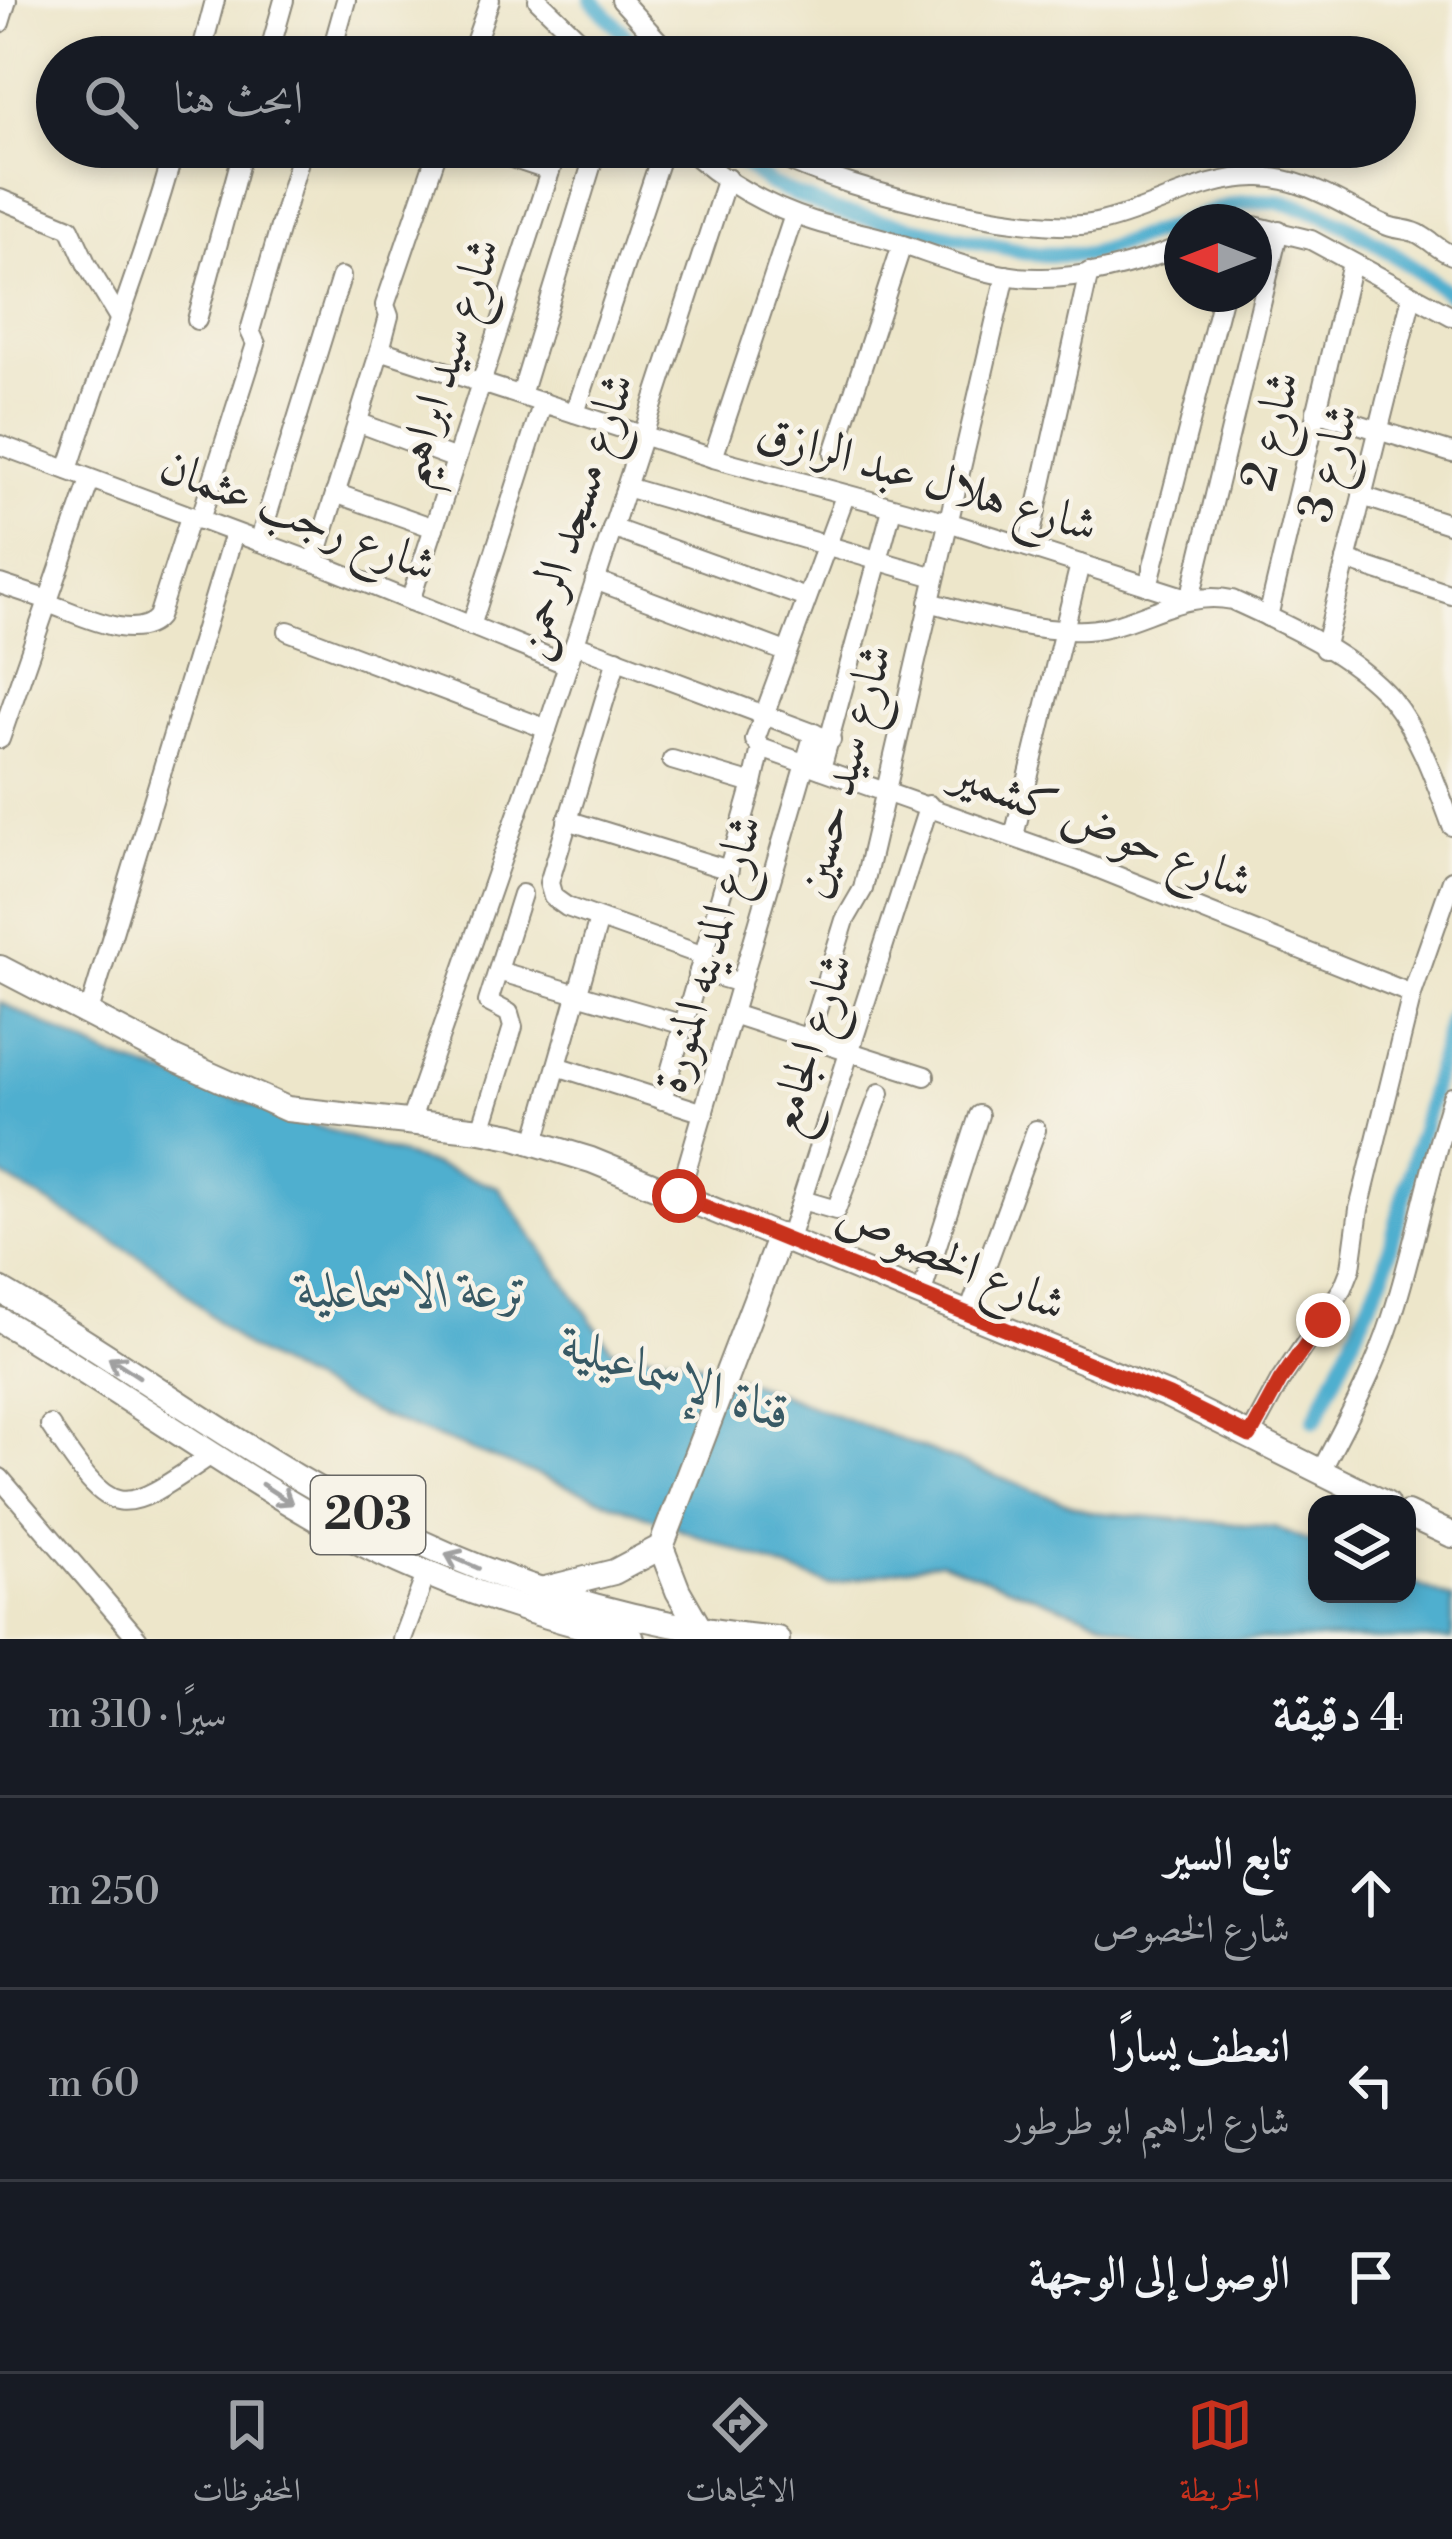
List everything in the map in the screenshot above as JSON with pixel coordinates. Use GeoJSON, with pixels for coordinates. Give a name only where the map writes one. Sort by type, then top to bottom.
{"type":"FeatureCollection","features":[{"type":"Feature","properties":{"kind":"main road","name":"شارع الخصوص"},"geometry":{"type":"LineString","coordinates":[[0,968],[175,1059],[286,1109],[481,1130],[536,1142],[679,1196],[1169,1396],[1368,1495]]}},
{"type":"Feature","properties":{"kind":"main road"},"geometry":{"type":"LineString","coordinates":[[701,1631],[678,1591],[661,1545],[765,1273],[784,1238]]}},
{"type":"Feature","properties":{"kind":"main road","name":"203"},"geometry":{"type":"LineString","coordinates":[[0,1290],[297,1477],[442,1552],[601,1610],[701,1631],[778,1639]]}},
{"type":"Feature","properties":{"kind":"main road","name":"203"},"geometry":{"type":"LineString","coordinates":[[0,1321],[334,1529],[427,1572],[539,1614],[632,1639]]}},
{"type":"Feature","properties":{"kind":"main road"},"geometry":{"type":"LineString","coordinates":[[1416,1518],[1452,1535]]}},
{"type":"Feature","properties":{"kind":"main road"},"geometry":{"type":"LineString","coordinates":[[536,1590],[589,1581],[661,1545]]}},
{"type":"Feature","properties":{"kind":"street"},"geometry":{"type":"LineString","coordinates":[[0,22],[7,0]]}},
{"type":"Feature","properties":{"kind":"street"},"geometry":{"type":"LineString","coordinates":[[206,36],[215,0]]}},
{"type":"Feature","properties":{"kind":"street"},"geometry":{"type":"LineString","coordinates":[[274,36],[284,0]]}},
{"type":"Feature","properties":{"kind":"street"},"geometry":{"type":"LineString","coordinates":[[336,36],[346,0]]}},
{"type":"Feature","properties":{"kind":"street"},"geometry":{"type":"LineString","coordinates":[[477,36],[490,0]]}},
{"type":"Feature","properties":{"kind":"street"},"geometry":{"type":"LineString","coordinates":[[538,0],[573,36]]}},
{"type":"Feature","properties":{"kind":"street"},"geometry":{"type":"LineString","coordinates":[[621,0],[639,9],[658,36]]}},
{"type":"Feature","properties":{"kind":"street"},"geometry":{"type":"LineString","coordinates":[[68,470],[146,250],[169,168]]}},
{"type":"Feature","properties":{"kind":"street"},"geometry":{"type":"LineString","coordinates":[[197,320],[238,168]]}},
{"type":"Feature","properties":{"kind":"street"},"geometry":{"type":"LineString","coordinates":[[0,584],[126,628],[140,630],[158,617],[256,344],[250,331],[298,168]]}},
{"type":"Feature","properties":{"kind":"street"},"geometry":{"type":"LineString","coordinates":[[314,562],[380,350],[388,318],[385,305],[432,168]]}},
{"type":"Feature","properties":{"kind":"street"},"geometry":{"type":"LineString","coordinates":[[541,168],[550,171]]}},
{"type":"Feature","properties":{"kind":"street","name":"شارع سيد ابراهيم"},"geometry":{"type":"LineString","coordinates":[[410,601],[551,168]]}},
{"type":"Feature","properties":{"kind":"street"},"geometry":{"type":"LineString","coordinates":[[521,395],[591,168]]}},
{"type":"Feature","properties":{"kind":"street"},"geometry":{"type":"LineString","coordinates":[[574,412],[657,168]]}},
{"type":"Feature","properties":{"kind":"street"},"geometry":{"type":"LineString","coordinates":[[714,168],[794,215],[1006,275],[1042,278],[1089,272],[1164,252]]}},
{"type":"Feature","properties":{"kind":"street"},"geometry":{"type":"LineString","coordinates":[[800,168],[844,184],[1061,228],[1118,218],[1232,178],[1277,178],[1308,186],[1388,226],[1421,234],[1434,248],[1452,255]]}},
{"type":"Feature","properties":{"kind":"street","name":"شارع مسجد الرحمن"},"geometry":{"type":"LineString","coordinates":[[410,1122],[547,729],[727,178]]}},
{"type":"Feature","properties":{"kind":"street"},"geometry":{"type":"LineString","coordinates":[[0,199],[70,228],[119,318]]}},
{"type":"Feature","properties":{"kind":"street"},"geometry":{"type":"LineString","coordinates":[[713,458],[794,215]]}},
{"type":"Feature","properties":{"kind":"street"},"geometry":{"type":"LineString","coordinates":[[1272,229],[1310,240],[1452,316]]}},
{"type":"Feature","properties":{"kind":"street"},"geometry":{"type":"LineString","coordinates":[[929,602],[1064,629],[1112,626],[1190,599],[1279,230]]}},
{"type":"Feature","properties":{"kind":"street"},"geometry":{"type":"LineString","coordinates":[[833,453],[902,245]]}},
{"type":"Feature","properties":{"kind":"street","name":"شارع 2"},"geometry":{"type":"LineString","coordinates":[[1268,617],[1352,262]]}},
{"type":"Feature","properties":{"kind":"street"},"geometry":{"type":"LineString","coordinates":[[1028,547],[1089,272]]}},
{"type":"Feature","properties":{"kind":"street","name":"شارع سيد حسين"},"geometry":{"type":"LineString","coordinates":[[808,1039],[845,920],[863,889],[1006,275]]}},
{"type":"Feature","properties":{"kind":"street"},"geometry":{"type":"LineString","coordinates":[[259,542],[341,277]]}},
{"type":"Feature","properties":{"kind":"street","name":"شارع 3"},"geometry":{"type":"LineString","coordinates":[[1324,649],[1412,296]]}},
{"type":"Feature","properties":{"kind":"street"},"geometry":{"type":"LineString","coordinates":[[1148,586],[1218,312]]}},
{"type":"Feature","properties":{"kind":"street","name":"شارع هلال عبد الرازق"},"geometry":{"type":"LineString","coordinates":[[380,350],[713,458],[948,522],[1190,599],[1232,600],[1324,649],[1377,684],[1394,704],[1432,774],[1452,826]]}},
{"type":"Feature","properties":{"kind":"street"},"geometry":{"type":"LineString","coordinates":[[471,626],[543,402]]}},
{"type":"Feature","properties":{"kind":"street"},"geometry":{"type":"LineString","coordinates":[[1316,411],[1450,446]]}},
{"type":"Feature","properties":{"kind":"street"},"geometry":{"type":"LineString","coordinates":[[357,422],[456,459]]}},
{"type":"Feature","properties":{"kind":"street","name":"شارع رجب عثمان"},"geometry":{"type":"LineString","coordinates":[[0,446],[314,562],[568,665]]}},
{"type":"Feature","properties":{"kind":"street"},"geometry":{"type":"LineString","coordinates":[[0,739],[90,480]]}},
{"type":"Feature","properties":{"kind":"street"},"geometry":{"type":"LineString","coordinates":[[626,487],[935,577]]}},
{"type":"Feature","properties":{"kind":"street"},"geometry":{"type":"LineString","coordinates":[[335,494],[434,528]]}},
{"type":"Feature","properties":{"kind":"street"},"geometry":{"type":"LineString","coordinates":[[662,1100],[753,784],[764,714],[844,496]]}},
{"type":"Feature","properties":{"kind":"street"},"geometry":{"type":"LineString","coordinates":[[1362,496],[1452,525]]}},
{"type":"Feature","properties":{"kind":"street","name":"شارع المدينه المنورة"},"geometry":{"type":"LineString","coordinates":[[679,1196],[741,983],[892,509]]}},
{"type":"Feature","properties":{"kind":"street"},"geometry":{"type":"LineString","coordinates":[[612,528],[806,598]]}},
{"type":"Feature","properties":{"kind":"street"},"geometry":{"type":"LineString","coordinates":[[89,1012],[234,532]]}},
{"type":"Feature","properties":{"kind":"street"},"geometry":{"type":"LineString","coordinates":[[1346,560],[1452,596]]}},
{"type":"Feature","properties":{"kind":"street"},"geometry":{"type":"LineString","coordinates":[[1014,836],[1080,564]]}},
{"type":"Feature","properties":{"kind":"street"},"geometry":{"type":"LineString","coordinates":[[595,580],[786,652]]}},
{"type":"Feature","properties":{"kind":"street"},"geometry":{"type":"LineString","coordinates":[[288,631],[547,729]]}},
{"type":"Feature","properties":{"kind":"street"},"geometry":{"type":"LineString","coordinates":[[575,644],[822,736]]}},
{"type":"Feature","properties":{"kind":"street"},"geometry":{"type":"LineString","coordinates":[[616,659],[549,884],[558,902],[741,983]]}},
{"type":"Feature","properties":{"kind":"street"},"geometry":{"type":"LineString","coordinates":[[0,666],[22,674]]}},
{"type":"Feature","properties":{"kind":"street","name":"شارع حوض كشمير"},"geometry":{"type":"LineString","coordinates":[[758,746],[1014,836],[1412,994]]}},
{"type":"Feature","properties":{"kind":"street"},"geometry":{"type":"LineString","coordinates":[[672,760],[753,784]]}},
{"type":"Feature","properties":{"kind":"street","name":"شارع الجامع"},"geometry":{"type":"LineString","coordinates":[[784,1238],[802,1200],[929,805]]}},
{"type":"Feature","properties":{"kind":"street"},"geometry":{"type":"LineString","coordinates":[[568,820],[729,870]]}},
{"type":"Feature","properties":{"kind":"street"},"geometry":{"type":"LineString","coordinates":[[1250,1436],[1351,1268],[1359,1210],[1412,994],[1452,880]]}},
{"type":"Feature","properties":{"kind":"street"},"geometry":{"type":"LineString","coordinates":[[481,1130],[513,1027],[509,1012],[488,1002],[522,893]]}},
{"type":"Feature","properties":{"kind":"street"},"geometry":{"type":"LineString","coordinates":[[536,1142],[599,919]]}},
{"type":"Feature","properties":{"kind":"street"},"geometry":{"type":"LineString","coordinates":[[498,971],[684,1024]]}},
{"type":"Feature","properties":{"kind":"street"},"geometry":{"type":"LineString","coordinates":[[732,1014],[925,1076]]}},
{"type":"Feature","properties":{"kind":"street"},"geometry":{"type":"LineString","coordinates":[[557,1066],[704,1113]]}},
{"type":"Feature","properties":{"kind":"street"},"geometry":{"type":"LineString","coordinates":[[802,1200],[836,1210],[880,1093]]}},
{"type":"Feature","properties":{"kind":"street"},"geometry":{"type":"LineString","coordinates":[[1321,1471],[1390,1324],[1430,1162],[1452,1097]]}},
{"type":"Feature","properties":{"kind":"street"},"geometry":{"type":"LineString","coordinates":[[921,1295],[979,1115]]}},
{"type":"Feature","properties":{"kind":"street"},"geometry":{"type":"LineString","coordinates":[[968,1315],[1036,1130]]}},
{"type":"Feature","properties":{"kind":"street"},"geometry":{"type":"LineString","coordinates":[[50,1425],[89,1484],[106,1498],[126,1502],[161,1490],[214,1453]]}},
{"type":"Feature","properties":{"kind":"street"},"geometry":{"type":"LineString","coordinates":[[0,1478],[138,1639]]}},
{"type":"Feature","properties":{"kind":"street"},"geometry":{"type":"LineString","coordinates":[[402,1639],[427,1572]]}},
{"type":"Feature","properties":{"kind":"water","name":"ترعة الاسماعلية"},"geometry":{"type":"Polygon","coordinates":[[[0,1002],[109,1056],[498,1187],[612,1349],[686,1358],[1090,1512],[1274,1527],[1308,1540],[1308,1603],[1416,1603],[1416,1585],[1452,1599],[1452,1639],[1150,1639],[940,1561],[829,1585],[376,1414],[299,1377],[243,1345],[157,1267],[0,1174],[0,1002]]]}},
{"type":"Feature","properties":{"kind":"waterway"},"geometry":{"type":"LineString","coordinates":[[592,0],[626,36]]}},
{"type":"Feature","properties":{"kind":"waterway"},"geometry":{"type":"LineString","coordinates":[[749,168],[770,184],[834,211],[1036,254],[1087,255],[1164,229]]}},
{"type":"Feature","properties":{"kind":"waterway"},"geometry":{"type":"LineString","coordinates":[[1239,204],[1276,202],[1329,217],[1452,295]]}},
{"type":"Feature","properties":{"kind":"waterway"},"geometry":{"type":"LineString","coordinates":[[1315,1420],[1384,1271],[1452,1016]]}},
{"type":"Feature","properties":{"kind":"route"},"geometry":{"type":"LineString","coordinates":[[679,1196],[1169,1396],[1250,1436],[1280,1381],[1323,1320]]}},
{"type":"Feature","properties":{"kind":"water label","name":"قناة الإسماعيلية"},"geometry":{"type":"Point","coordinates":[677,1380]}}]}
